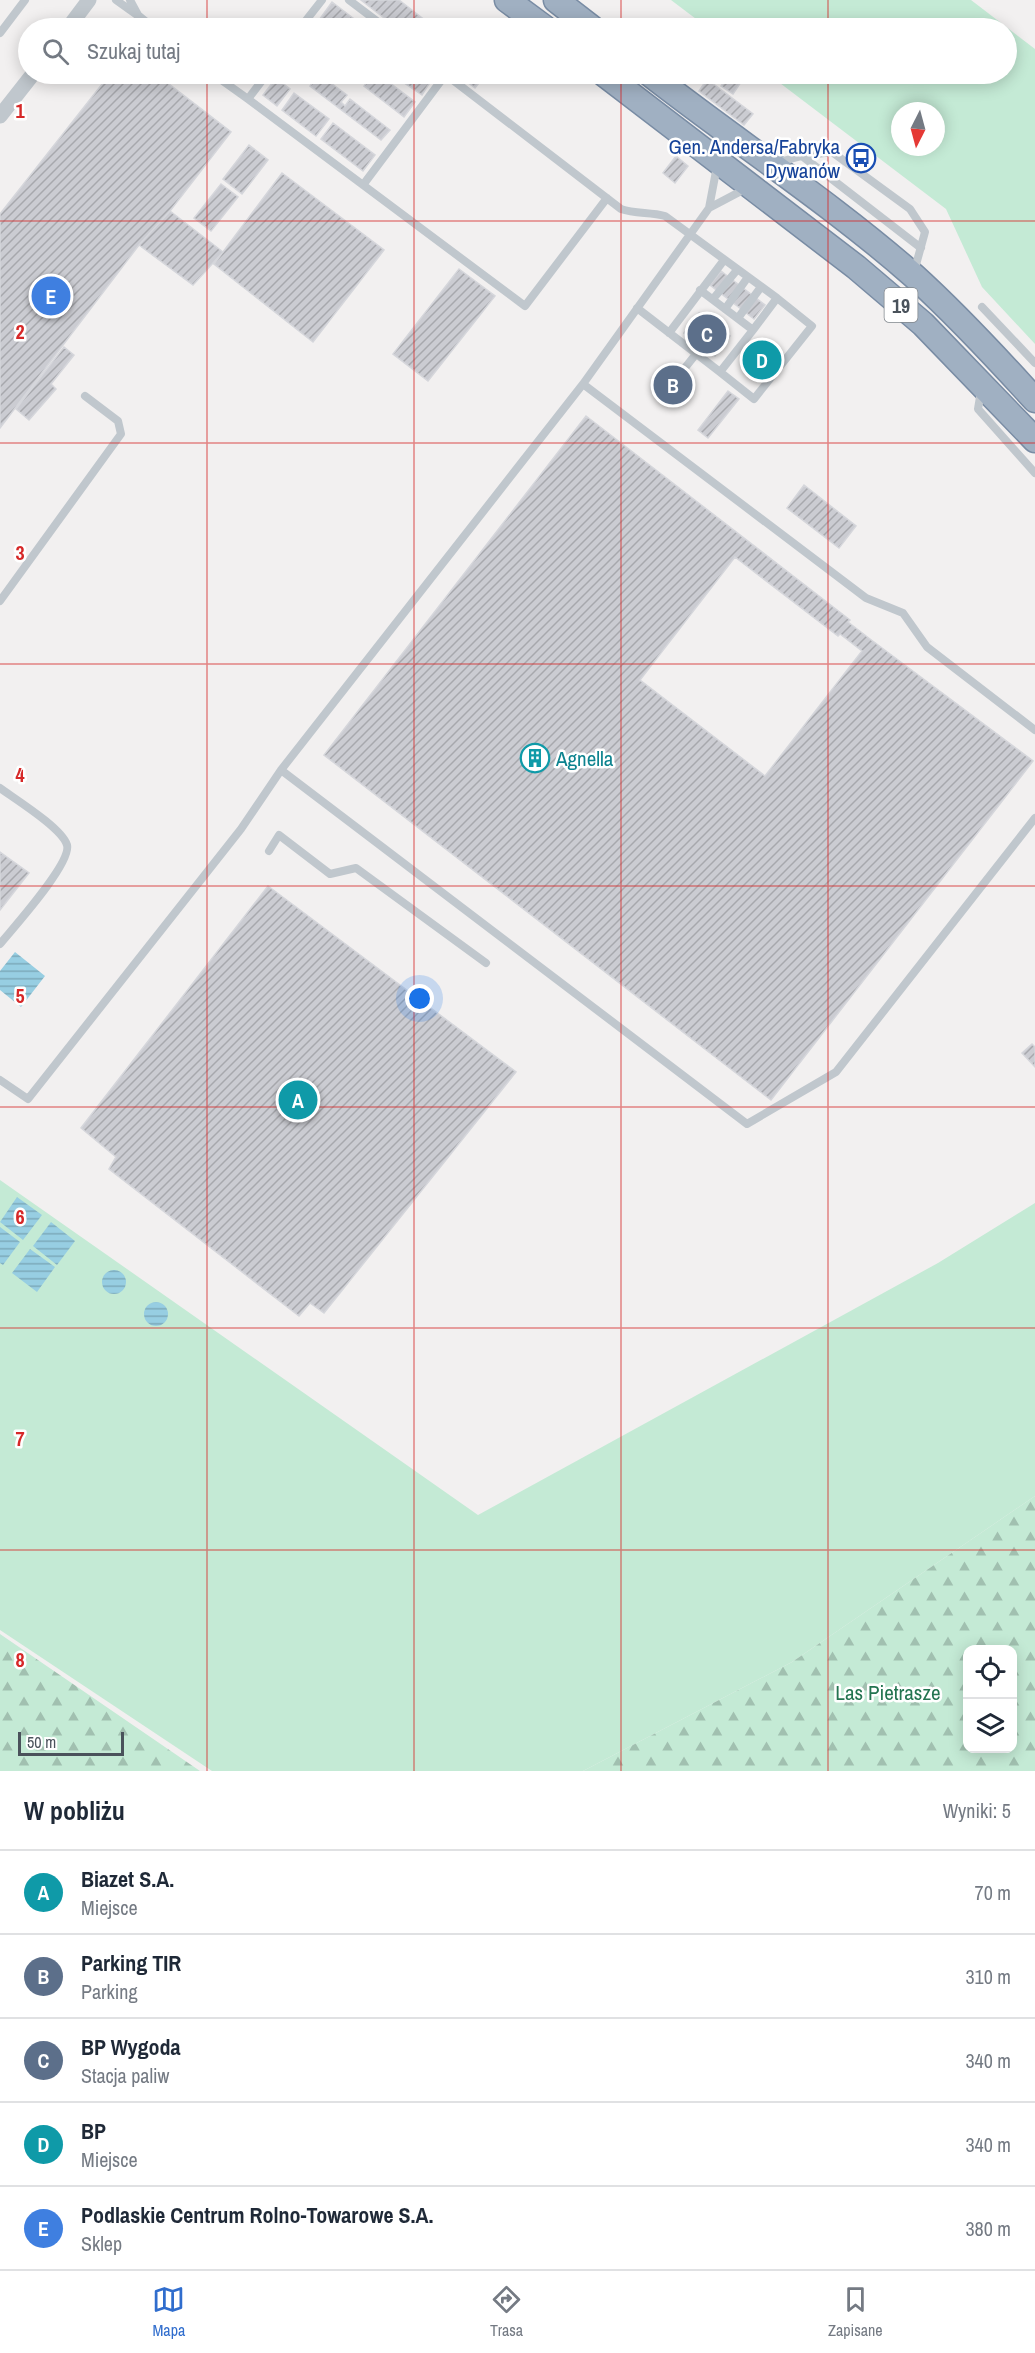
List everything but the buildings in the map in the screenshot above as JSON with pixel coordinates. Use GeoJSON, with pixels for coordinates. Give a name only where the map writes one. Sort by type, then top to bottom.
{"type":"FeatureCollection","features":[{"type":"Feature","properties":{"kind":"highway"},"geometry":{"type":"LineString","coordinates":[[507,0],[531,18]]}},
{"type":"Feature","properties":{"kind":"highway"},"geometry":{"type":"LineString","coordinates":[[555,0],[579,18]]}},
{"type":"Feature","properties":{"kind":"highway","name":"19"},"geometry":{"type":"LineString","coordinates":[[617,84],[864,274],[923,324],[1035,440]]}},
{"type":"Feature","properties":{"kind":"highway","name":"19"},"geometry":{"type":"LineString","coordinates":[[664,84],[837,213],[913,276],[963,322],[1035,400]]}},
{"type":"Feature","properties":{"kind":"street"},"geometry":{"type":"LineString","coordinates":[[76,18],[89,0]]}},
{"type":"Feature","properties":{"kind":"street"},"geometry":{"type":"LineString","coordinates":[[0,116],[25,84]]}},
{"type":"Feature","properties":{"kind":"lane"},"geometry":{"type":"LineString","coordinates":[[0,33],[25,0]]}},
{"type":"Feature","properties":{"kind":"lane"},"geometry":{"type":"LineString","coordinates":[[117,0],[142,18]]}},
{"type":"Feature","properties":{"kind":"lane"},"geometry":{"type":"LineString","coordinates":[[130,0],[138,15]]}},
{"type":"Feature","properties":{"kind":"lane"},"geometry":{"type":"LineString","coordinates":[[308,18],[322,0]]}},
{"type":"Feature","properties":{"kind":"lane"},"geometry":{"type":"LineString","coordinates":[[349,0],[373,18]]}},
{"type":"Feature","properties":{"kind":"lane"},"geometry":{"type":"LineString","coordinates":[[227,84],[525,306],[607,198]]}},
{"type":"Feature","properties":{"kind":"lane"},"geometry":{"type":"LineString","coordinates":[[248,99],[259,84]]}},
{"type":"Feature","properties":{"kind":"lane"},"geometry":{"type":"LineString","coordinates":[[363,185],[439,84]]}},
{"type":"Feature","properties":{"kind":"lane"},"geometry":{"type":"LineString","coordinates":[[459,84],[607,198],[632,213],[647,211],[665,216],[812,326],[754,399],[637,308]]}},
{"type":"Feature","properties":{"kind":"lane"},"geometry":{"type":"LineString","coordinates":[[772,164],[802,156],[832,152],[910,209],[925,232],[913,276]]}},
{"type":"Feature","properties":{"kind":"lane"},"geometry":{"type":"LineString","coordinates":[[802,156],[921,248]]}},
{"type":"Feature","properties":{"kind":"lane"},"geometry":{"type":"LineString","coordinates":[[0,1080],[27,1099],[241,829],[281,770],[583,384],[708,208],[718,160]]}},
{"type":"Feature","properties":{"kind":"lane"},"geometry":{"type":"LineString","coordinates":[[708,208],[751,186]]}},
{"type":"Feature","properties":{"kind":"lane"},"geometry":{"type":"LineString","coordinates":[[669,333],[724,260]]}},
{"type":"Feature","properties":{"kind":"lane"},"geometry":{"type":"LineString","coordinates":[[713,299],[737,270]]}},
{"type":"Feature","properties":{"kind":"lane"},"geometry":{"type":"LineString","coordinates":[[725,309],[748,277]]}},
{"type":"Feature","properties":{"kind":"lane"},"geometry":{"type":"LineString","coordinates":[[738,318],[761,287]]}},
{"type":"Feature","properties":{"kind":"lane"},"geometry":{"type":"LineString","coordinates":[[700,290],[753,330]]}},
{"type":"Feature","properties":{"kind":"lane"},"geometry":{"type":"LineString","coordinates":[[720,372],[777,298]]}},
{"type":"Feature","properties":{"kind":"lane"},"geometry":{"type":"LineString","coordinates":[[982,307],[1035,363]]}},
{"type":"Feature","properties":{"kind":"lane"},"geometry":{"type":"LineString","coordinates":[[684,369],[696,354]]}},
{"type":"Feature","properties":{"kind":"lane"},"geometry":{"type":"LineString","coordinates":[[583,384],[866,598],[903,613],[927,647],[1035,730]]}},
{"type":"Feature","properties":{"kind":"lane"},"geometry":{"type":"LineString","coordinates":[[983,384],[978,410],[1035,473]]}},
{"type":"Feature","properties":{"kind":"lane"},"geometry":{"type":"LineString","coordinates":[[0,601],[121,434],[118,421],[85,396]]}},
{"type":"Feature","properties":{"kind":"lane"},"geometry":{"type":"LineString","coordinates":[[281,770],[747,1124],[836,1072],[1035,818]]}},
{"type":"Feature","properties":{"kind":"lane"},"geometry":{"type":"LineString","coordinates":[[0,788],[59,833],[67,846],[67,857],[0,945]]}},
{"type":"Feature","properties":{"kind":"lane"},"geometry":{"type":"LineString","coordinates":[[269,851],[279,835],[330,874],[356,868],[486,963]]}},
{"type":"Feature","properties":{"kind":"green space"},"geometry":{"type":"Polygon","coordinates":[[[671,0],[971,0],[995,18],[695,18],[671,0]]]}},
{"type":"Feature","properties":{"kind":"green space"},"geometry":{"type":"Polygon","coordinates":[[[1017,35],[1035,49],[1035,344],[982,287],[946,209],[781,84],[1017,84],[1017,35]]]}},
{"type":"Feature","properties":{"kind":"green space"},"geometry":{"type":"Polygon","coordinates":[[[0,1180],[478,1515],[938,1263],[1035,1203],[1035,1496],[792,1662],[583,1771],[212,1771],[0,1630],[0,1180]]]}},
{"type":"Feature","properties":{"kind":"green space","name":"Las Pietrasze"},"geometry":{"type":"Polygon","coordinates":[[[1035,1496],[1035,1771],[583,1771],[792,1662],[1035,1496]]]}},
{"type":"Feature","properties":{"kind":"green space"},"geometry":{"type":"Polygon","coordinates":[[[0,1634],[200,1771],[0,1771],[0,1634]]]}},
{"type":"Feature","properties":{"kind":"water"},"geometry":{"type":"Polygon","coordinates":[[[15,952],[45,976],[21,1007],[0,990],[0,971],[15,952]]]}},
{"type":"Feature","properties":{"kind":"water"},"geometry":{"type":"Polygon","coordinates":[[[17,1197],[42,1215],[23,1240],[0,1222],[17,1197]]]}},
{"type":"Feature","properties":{"kind":"water"},"geometry":{"type":"Polygon","coordinates":[[[51,1222],[75,1241],[57,1265],[33,1246],[51,1222]]]}},
{"type":"Feature","properties":{"kind":"water"},"geometry":{"type":"Polygon","coordinates":[[[0,1227],[20,1242],[3,1265],[0,1263],[0,1227]]]}},
{"type":"Feature","properties":{"kind":"water"},"geometry":{"type":"Polygon","coordinates":[[[30,1249],[55,1267],[37,1292],[12,1273],[30,1249]]]}},
{"type":"Feature","properties":{"kind":"water"},"geometry":{"type":"Polygon","coordinates":[[[114,1270],[123,1273],[126,1282],[123,1291],[114,1294],[105,1291],[102,1282],[105,1273],[114,1270]]]}},
{"type":"Feature","properties":{"kind":"water"},"geometry":{"type":"Polygon","coordinates":[[[156,1302],[165,1305],[168,1314],[165,1323],[156,1326],[147,1323],[144,1314],[147,1305],[156,1302]]]}},
{"type":"Feature","properties":{"kind":"place","name":"Gen. Andersa/Fabryka Dywanów"},"geometry":{"type":"Point","coordinates":[861,158]}},
{"type":"Feature","properties":{"kind":"place","name":"Podlaskie Centrum Rolno-Towarowe S.A."},"geometry":{"type":"Point","coordinates":[51,296]}},
{"type":"Feature","properties":{"kind":"place","name":"BP Wygoda"},"geometry":{"type":"Point","coordinates":[707,334]}},
{"type":"Feature","properties":{"kind":"place","name":"BP"},"geometry":{"type":"Point","coordinates":[762,360]}},
{"type":"Feature","properties":{"kind":"place","name":"Parking TIR"},"geometry":{"type":"Point","coordinates":[673,385]}},
{"type":"Feature","properties":{"kind":"place","name":"Agnella"},"geometry":{"type":"Point","coordinates":[535,758]}},
{"type":"Feature","properties":{"kind":"place","name":"Biazet S.A."},"geometry":{"type":"Point","coordinates":[298,1100]}}]}
